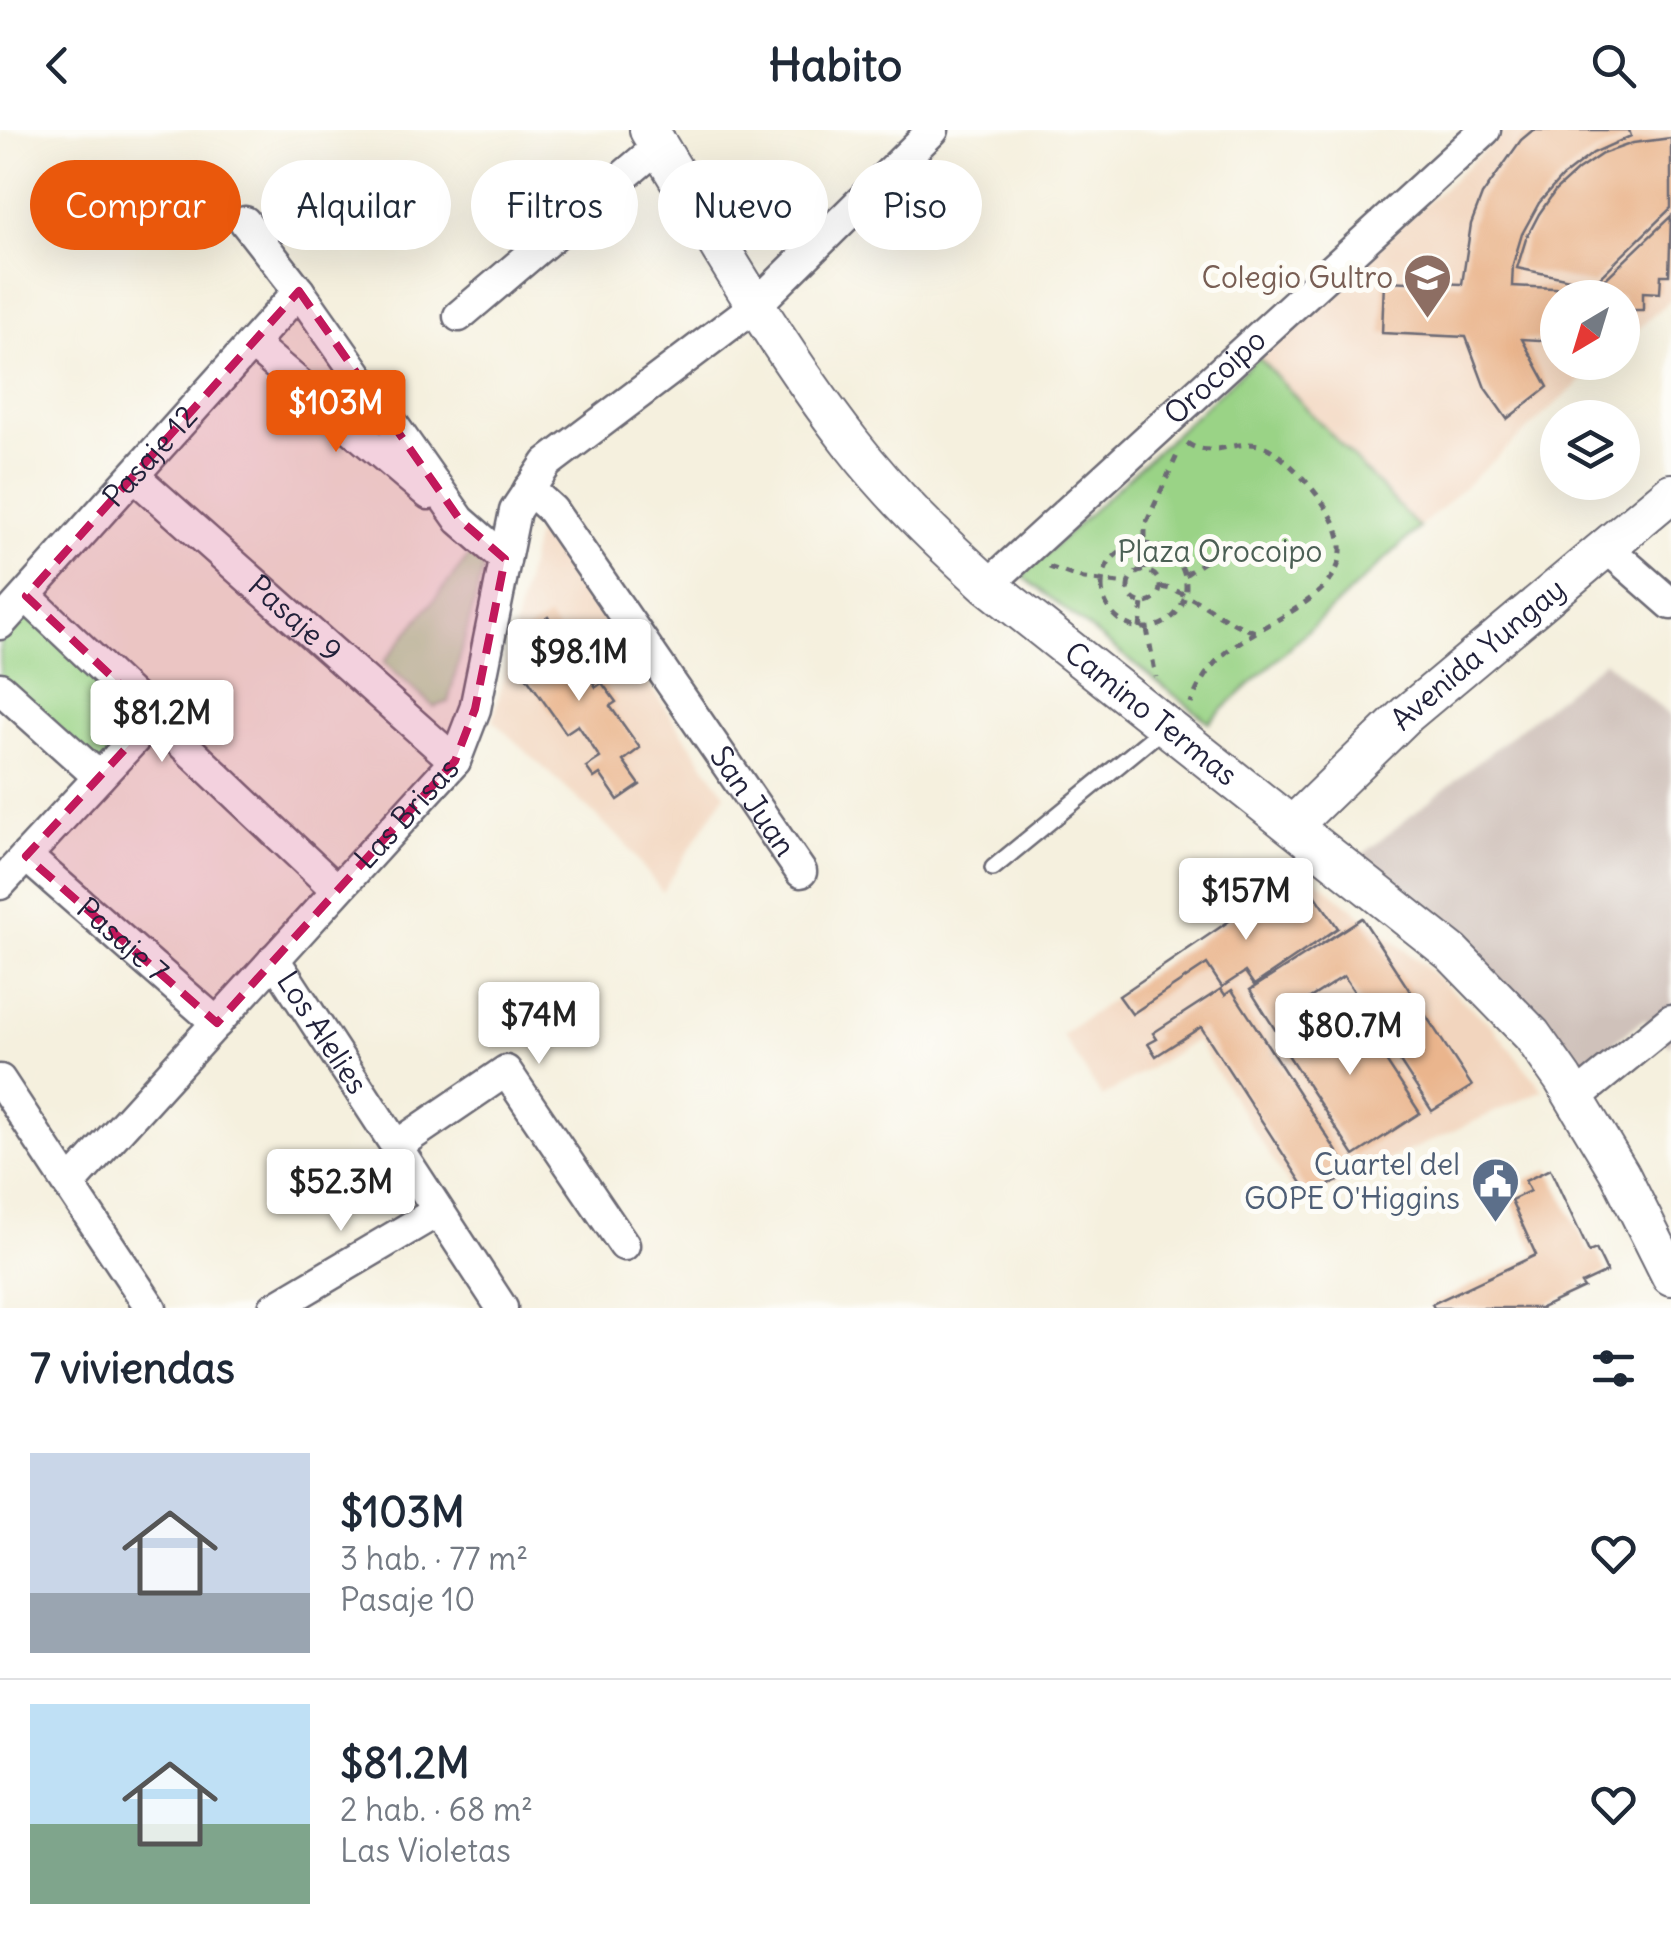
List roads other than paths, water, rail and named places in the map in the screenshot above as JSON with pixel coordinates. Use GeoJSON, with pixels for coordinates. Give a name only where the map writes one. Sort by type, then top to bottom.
{"type":"FeatureCollection","features":[{"type":"Feature","properties":{"kind":"street","name":"Las Brisas"},"geometry":{"type":"LineString","coordinates":[[69,1184],[455,762],[475,709],[515,511],[547,463],[756,305],[933,130]]}},
{"type":"Feature","properties":{"kind":"street","name":"Orocoipo"},"geometry":{"type":"LineString","coordinates":[[988,585],[1484,130]]}},
{"type":"Feature","properties":{"kind":"street","name":"Camino Termas"},"geometry":{"type":"LineString","coordinates":[[654,138],[756,305],[826,410],[881,480],[988,585],[1178,718],[1293,826],[1452,952],[1532,1035],[1620,1174],[1671,1276]]}},
{"type":"Feature","properties":{"kind":"street"},"geometry":{"type":"LineString","coordinates":[[459,316],[654,138]]}},
{"type":"Feature","properties":{"kind":"street"},"geometry":{"type":"LineString","coordinates":[[246,222],[460,520]]}},
{"type":"Feature","properties":{"kind":"street","name":"Pasaje 12"},"geometry":{"type":"LineString","coordinates":[[0,624],[299,291]]}},
{"type":"Feature","properties":{"kind":"street"},"geometry":{"type":"LineString","coordinates":[[252,344],[505,559]]}},
{"type":"Feature","properties":{"kind":"street","name":"Pasaje 9"},"geometry":{"type":"LineString","coordinates":[[134,476],[455,762]]}},
{"type":"Feature","properties":{"kind":"street","name":"San Juan"},"geometry":{"type":"LineString","coordinates":[[529,489],[552,510],[801,872]]}},
{"type":"Feature","properties":{"kind":"street","name":"Avenida Yungay"},"geometry":{"type":"LineString","coordinates":[[1293,826],[1408,714],[1671,492]]}},
{"type":"Feature","properties":{"kind":"street"},"geometry":{"type":"LineString","coordinates":[[1606,547],[1671,604]]}},
{"type":"Feature","properties":{"kind":"street"},"geometry":{"type":"LineString","coordinates":[[26,596],[338,890]]}},
{"type":"Feature","properties":{"kind":"street"},"geometry":{"type":"LineString","coordinates":[[0,688],[99,777]]}},
{"type":"Feature","properties":{"kind":"street"},"geometry":{"type":"LineString","coordinates":[[0,884],[155,717]]}},
{"type":"Feature","properties":{"kind":"street","name":"Pasaje 7"},"geometry":{"type":"LineString","coordinates":[[26,856],[216,1022]]}},
{"type":"Feature","properties":{"kind":"street","name":"Los Alelies"},"geometry":{"type":"LineString","coordinates":[[274,959],[502,1308]]}},
{"type":"Feature","properties":{"kind":"street"},"geometry":{"type":"LineString","coordinates":[[1574,1099],[1671,1020]]}},
{"type":"Feature","properties":{"kind":"street"},"geometry":{"type":"LineString","coordinates":[[396,1146],[506,1071],[624,1245]]}},
{"type":"Feature","properties":{"kind":"street"},"geometry":{"type":"LineString","coordinates":[[0,1080],[151,1308]]}},
{"type":"Feature","properties":{"kind":"street"},"geometry":{"type":"LineString","coordinates":[[274,1308],[438,1211]]}},
{"type":"Feature","properties":{"kind":"lane"},"geometry":{"type":"LineString","coordinates":[[993,868],[1178,718]]}},
{"type":"Feature","properties":{"kind":"place","name":"Colegio Gultro"},"geometry":{"type":"Point","coordinates":[1428,320]}},
{"type":"Feature","properties":{"kind":"place","name":"Cuartel del GOPE O'Higgins"},"geometry":{"type":"Point","coordinates":[1495,1224]}},
{"type":"Feature","properties":{"kind":"park label","name":"Plaza Orocoipo"},"geometry":{"type":"Point","coordinates":[1220,552]}}]}
